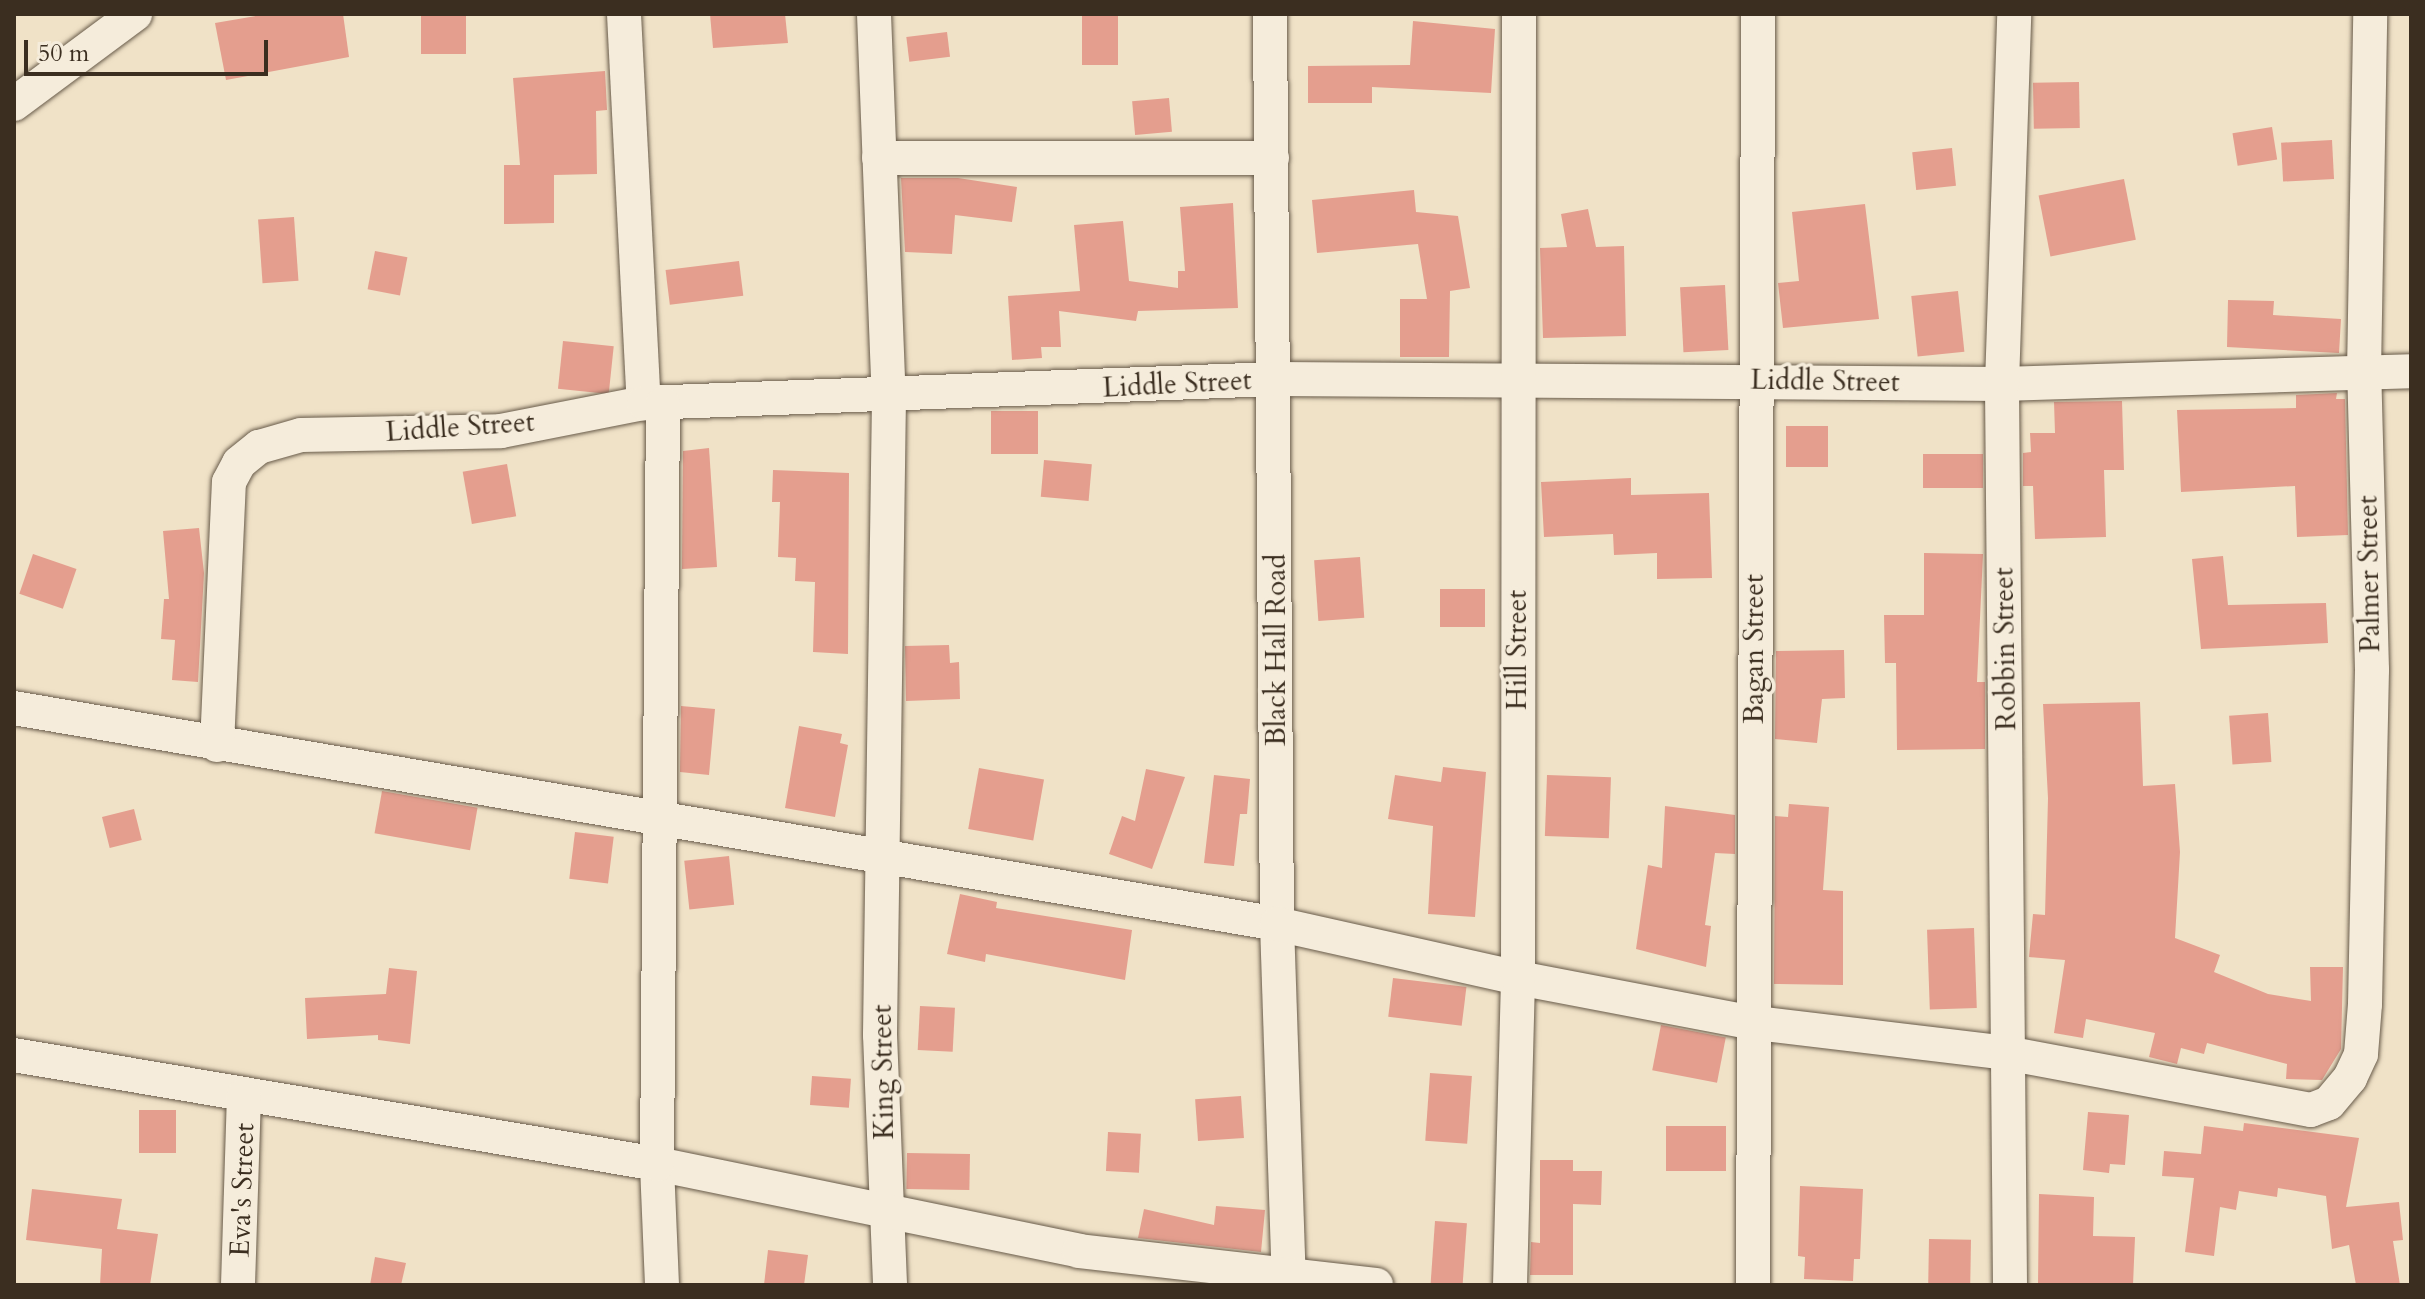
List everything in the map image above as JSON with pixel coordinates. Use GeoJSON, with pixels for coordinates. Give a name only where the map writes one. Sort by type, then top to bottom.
{"type":"FeatureCollection","features":[{"type":"Feature","properties":{"kind":"street"},"geometry":{"type":"LineString","coordinates":[[14,104],[135,14]]}},
{"type":"Feature","properties":{"kind":"street"},"geometry":{"type":"LineString","coordinates":[[624,14],[654,404],[663,820],[657,1164],[662,1285]]}},
{"type":"Feature","properties":{"kind":"street","name":"King Street"},"geometry":{"type":"LineString","coordinates":[[874,14],[889,397],[880,1035],[890,1285]]}},
{"type":"Feature","properties":{"kind":"street","name":"Black Hall Road"},"geometry":{"type":"LineString","coordinates":[[1270,14],[1277,924],[1289,1281]]}},
{"type":"Feature","properties":{"kind":"street","name":"Hill Street"},"geometry":{"type":"LineString","coordinates":[[1510,1285],[1518,978],[1516,378],[1519,14]]}},
{"type":"Feature","properties":{"kind":"street","name":"Bagan Street"},"geometry":{"type":"LineString","coordinates":[[1753,1285],[1754,380],[1758,14]]}},
{"type":"Feature","properties":{"kind":"street","name":"Robbin Street"},"geometry":{"type":"LineString","coordinates":[[2010,1285],[2002,384],[2014,14]]}},
{"type":"Feature","properties":{"kind":"street","name":"Palmer Street"},"geometry":{"type":"LineString","coordinates":[[2006,1053],[2311,1110],[2329,1103],[2350,1078],[2361,1054],[2372,670],[2364,372],[2370,14]]}},
{"type":"Feature","properties":{"kind":"street"},"geometry":{"type":"LineString","coordinates":[[879,158],[1272,158]]}},
{"type":"Feature","properties":{"kind":"street","name":"Liddle Street"},"geometry":{"type":"LineString","coordinates":[[217,745],[229,482],[239,463],[259,447],[301,435],[501,431],[654,404],[889,397],[1275,379],[1516,378],[2002,384],[2411,371]]}},
{"type":"Feature","properties":{"kind":"street"},"geometry":{"type":"LineString","coordinates":[[14,708],[1277,924],[1518,978],[1755,1023],[2006,1053]]}},
{"type":"Feature","properties":{"kind":"street"},"geometry":{"type":"LineString","coordinates":[[14,1055],[657,1164],[1079,1251],[1289,1281],[1376,1285]]}},
{"type":"Feature","properties":{"kind":"street","name":"Eva's Street"},"geometry":{"type":"LineString","coordinates":[[238,1285],[244,1095]]}},
{"type":"Feature","properties":{"kind":"building"},"geometry":{"type":"Polygon","coordinates":[[[267,14],[343,14],[349,57],[226,80],[215,23],[267,14]]]}},
{"type":"Feature","properties":{"kind":"building"},"geometry":{"type":"Polygon","coordinates":[[[421,14],[466,14],[466,54],[421,54],[421,14]]]}},
{"type":"Feature","properties":{"kind":"building"},"geometry":{"type":"Polygon","coordinates":[[[710,14],[785,14],[788,43],[713,48],[710,14]]]}},
{"type":"Feature","properties":{"kind":"building"},"geometry":{"type":"Polygon","coordinates":[[[1082,14],[1118,14],[1118,65],[1082,65],[1082,14]]]}},
{"type":"Feature","properties":{"kind":"building"},"geometry":{"type":"Polygon","coordinates":[[[1413,21],[1495,29],[1491,93],[1372,87],[1372,103],[1308,103],[1308,66],[1410,65],[1413,21]]]}},
{"type":"Feature","properties":{"kind":"building"},"geometry":{"type":"Polygon","coordinates":[[[947,32],[950,57],[909,62],[906,37],[947,32]]]}},
{"type":"Feature","properties":{"kind":"building"},"geometry":{"type":"Polygon","coordinates":[[[605,71],[607,110],[596,111],[597,174],[554,175],[554,223],[504,224],[504,165],[520,165],[513,78],[605,71]]]}},
{"type":"Feature","properties":{"kind":"building"},"geometry":{"type":"Polygon","coordinates":[[[2079,82],[2080,128],[2034,129],[2033,83],[2079,82]]]}},
{"type":"Feature","properties":{"kind":"building"},"geometry":{"type":"Polygon","coordinates":[[[1169,98],[1172,132],[1135,135],[1132,101],[1169,98]]]}},
{"type":"Feature","properties":{"kind":"building"},"geometry":{"type":"Polygon","coordinates":[[[2272,127],[2277,160],[2238,166],[2232,133],[2272,127]]]}},
{"type":"Feature","properties":{"kind":"building"},"geometry":{"type":"Polygon","coordinates":[[[2332,140],[2334,179],[2283,182],[2281,143],[2332,140]]]}},
{"type":"Feature","properties":{"kind":"building"},"geometry":{"type":"Polygon","coordinates":[[[1952,148],[1956,186],[1916,190],[1912,152],[1952,148]]]}},
{"type":"Feature","properties":{"kind":"building"},"geometry":{"type":"Polygon","coordinates":[[[901,178],[958,178],[1017,187],[1012,222],[955,215],[952,254],[905,252],[901,178]]]}},
{"type":"Feature","properties":{"kind":"building"},"geometry":{"type":"Polygon","coordinates":[[[2124,179],[2136,240],[2050,256],[2039,196],[2124,179]]]}},
{"type":"Feature","properties":{"kind":"building"},"geometry":{"type":"Polygon","coordinates":[[[1414,190],[1416,212],[1458,216],[1470,288],[1450,291],[1449,357],[1400,357],[1400,299],[1427,299],[1418,244],[1317,253],[1312,200],[1414,190]]]}},
{"type":"Feature","properties":{"kind":"building"},"geometry":{"type":"Polygon","coordinates":[[[1233,203],[1238,308],[1138,311],[1136,321],[1059,311],[1061,347],[1041,347],[1042,358],[1012,360],[1008,296],[1080,291],[1074,225],[1123,221],[1129,281],[1178,288],[1178,271],[1185,271],[1180,207],[1233,203]]]}},
{"type":"Feature","properties":{"kind":"building"},"geometry":{"type":"Polygon","coordinates":[[[1865,204],[1879,319],[1783,328],[1778,283],[1799,281],[1792,212],[1865,204]]]}},
{"type":"Feature","properties":{"kind":"building"},"geometry":{"type":"Polygon","coordinates":[[[1588,209],[1596,247],[1624,246],[1626,336],[1543,338],[1540,248],[1567,247],[1561,214],[1588,209]]]}},
{"type":"Feature","properties":{"kind":"building"},"geometry":{"type":"Polygon","coordinates":[[[294,217],[298,281],[263,283],[258,220],[294,217]]]}},
{"type":"Feature","properties":{"kind":"building"},"geometry":{"type":"Polygon","coordinates":[[[375,251],[407,257],[400,296],[368,289],[375,251]]]}},
{"type":"Feature","properties":{"kind":"building"},"geometry":{"type":"Polygon","coordinates":[[[739,261],[743,296],[670,305],[666,270],[739,261]]]}},
{"type":"Feature","properties":{"kind":"building"},"geometry":{"type":"Polygon","coordinates":[[[1725,285],[1728,350],[1683,352],[1680,287],[1725,285]]]}},
{"type":"Feature","properties":{"kind":"building"},"geometry":{"type":"Polygon","coordinates":[[[1958,291],[1964,352],[1918,357],[1911,296],[1958,291]]]}},
{"type":"Feature","properties":{"kind":"building"},"geometry":{"type":"Polygon","coordinates":[[[2228,300],[2274,301],[2273,315],[2341,319],[2339,353],[2227,347],[2228,300]]]}},
{"type":"Feature","properties":{"kind":"building"},"geometry":{"type":"Polygon","coordinates":[[[563,341],[614,346],[609,394],[558,389],[563,341]]]}},
{"type":"Feature","properties":{"kind":"building"},"geometry":{"type":"Polygon","coordinates":[[[2337,393],[2336,399],[2345,399],[2348,535],[2297,537],[2295,486],[2181,492],[2177,410],[2296,408],[2296,395],[2337,393]]]}},
{"type":"Feature","properties":{"kind":"building"},"geometry":{"type":"Polygon","coordinates":[[[2122,401],[2124,470],[2104,470],[2106,537],[2035,539],[2033,486],[2023,486],[2023,453],[2031,452],[2030,433],[2055,433],[2054,402],[2122,401]]]}},
{"type":"Feature","properties":{"kind":"building"},"geometry":{"type":"Polygon","coordinates":[[[991,411],[1038,411],[1038,454],[991,454],[991,411]]]}},
{"type":"Feature","properties":{"kind":"building"},"geometry":{"type":"Polygon","coordinates":[[[1786,426],[1828,426],[1828,467],[1786,467],[1786,426]]]}},
{"type":"Feature","properties":{"kind":"building"},"geometry":{"type":"Polygon","coordinates":[[[709,448],[717,567],[682,569],[683,451],[709,448]]]}},
{"type":"Feature","properties":{"kind":"building"},"geometry":{"type":"Polygon","coordinates":[[[1923,454],[1983,454],[1983,488],[1923,488],[1923,454]]]}},
{"type":"Feature","properties":{"kind":"building"},"geometry":{"type":"Polygon","coordinates":[[[1044,460],[1092,464],[1089,501],[1041,497],[1044,460]]]}},
{"type":"Feature","properties":{"kind":"building"},"geometry":{"type":"Polygon","coordinates":[[[507,464],[516,516],[472,524],[463,472],[507,464]]]}},
{"type":"Feature","properties":{"kind":"building"},"geometry":{"type":"Polygon","coordinates":[[[773,470],[849,473],[848,654],[813,652],[815,582],[795,581],[796,558],[778,557],[780,502],[772,502],[773,470]]]}},
{"type":"Feature","properties":{"kind":"building"},"geometry":{"type":"Polygon","coordinates":[[[1631,478],[1631,495],[1709,493],[1712,578],[1657,579],[1657,553],[1614,555],[1613,534],[1544,537],[1541,482],[1631,478]]]}},
{"type":"Feature","properties":{"kind":"building"},"geometry":{"type":"Polygon","coordinates":[[[199,528],[204,573],[198,682],[172,680],[175,640],[161,639],[164,599],[169,599],[163,531],[199,528]]]}},
{"type":"Feature","properties":{"kind":"building"},"geometry":{"type":"Polygon","coordinates":[[[1924,553],[1983,554],[1977,682],[1985,682],[1985,749],[1897,750],[1896,663],[1885,663],[1884,615],[1924,615],[1924,553]]]}},
{"type":"Feature","properties":{"kind":"building"},"geometry":{"type":"Polygon","coordinates":[[[33,554],[76,569],[63,609],[19,594],[33,554]]]}},
{"type":"Feature","properties":{"kind":"building"},"geometry":{"type":"Polygon","coordinates":[[[2223,556],[2228,605],[2326,603],[2328,643],[2201,649],[2192,559],[2223,556]]]}},
{"type":"Feature","properties":{"kind":"building"},"geometry":{"type":"Polygon","coordinates":[[[1360,557],[1364,618],[1318,621],[1314,560],[1360,557]]]}},
{"type":"Feature","properties":{"kind":"building"},"geometry":{"type":"Polygon","coordinates":[[[1440,589],[1485,589],[1485,627],[1440,627],[1440,589]]]}},
{"type":"Feature","properties":{"kind":"building"},"geometry":{"type":"Polygon","coordinates":[[[949,645],[950,663],[959,662],[960,699],[906,701],[905,646],[949,645]]]}},
{"type":"Feature","properties":{"kind":"building"},"geometry":{"type":"Polygon","coordinates":[[[1844,650],[1845,698],[1822,699],[1817,743],[1775,739],[1776,651],[1844,650]]]}},
{"type":"Feature","properties":{"kind":"building"},"geometry":{"type":"Polygon","coordinates":[[[2140,702],[2143,786],[2175,784],[2180,852],[2175,938],[2220,955],[2214,972],[2268,994],[2311,1001],[2310,967],[2343,967],[2341,1049],[2322,1080],[2286,1079],[2287,1064],[2207,1043],[2204,1054],[2181,1048],[2177,1064],[2149,1057],[2155,1033],[2086,1019],[2083,1038],[2054,1033],[2065,960],[2029,957],[2033,914],[2045,915],[2048,798],[2043,704],[2140,702]]]}},
{"type":"Feature","properties":{"kind":"building"},"geometry":{"type":"Polygon","coordinates":[[[681,706],[715,709],[709,775],[680,772],[681,706]]]}},
{"type":"Feature","properties":{"kind":"building"},"geometry":{"type":"Polygon","coordinates":[[[2268,713],[2271,762],[2233,765],[2229,716],[2268,713]]]}},
{"type":"Feature","properties":{"kind":"building"},"geometry":{"type":"Polygon","coordinates":[[[799,726],[842,734],[840,743],[848,745],[835,817],[785,808],[799,726]]]}},
{"type":"Feature","properties":{"kind":"building"},"geometry":{"type":"Polygon","coordinates":[[[1443,767],[1486,772],[1475,917],[1428,914],[1433,826],[1388,819],[1395,775],[1441,782],[1443,767]]]}},
{"type":"Feature","properties":{"kind":"building"},"geometry":{"type":"Polygon","coordinates":[[[979,768],[1044,779],[1033,841],[968,829],[979,768]]]}},
{"type":"Feature","properties":{"kind":"building"},"geometry":{"type":"Polygon","coordinates":[[[1146,769],[1185,777],[1152,869],[1109,854],[1122,816],[1135,821],[1146,769]]]}},
{"type":"Feature","properties":{"kind":"building"},"geometry":{"type":"Polygon","coordinates":[[[1214,775],[1250,779],[1247,814],[1240,814],[1234,866],[1204,863],[1214,775]]]}},
{"type":"Feature","properties":{"kind":"building"},"geometry":{"type":"Polygon","coordinates":[[[1547,775],[1611,777],[1609,838],[1545,836],[1547,775]]]}},
{"type":"Feature","properties":{"kind":"building"},"geometry":{"type":"Polygon","coordinates":[[[382,791],[478,808],[470,850],[375,833],[382,791]]]}},
{"type":"Feature","properties":{"kind":"building"},"geometry":{"type":"Polygon","coordinates":[[[1789,804],[1829,807],[1823,890],[1843,891],[1843,985],[1774,984],[1775,816],[1788,817],[1789,804]]]}},
{"type":"Feature","properties":{"kind":"building"},"geometry":{"type":"Polygon","coordinates":[[[1665,806],[1735,815],[1735,854],[1715,853],[1705,925],[1711,926],[1706,967],[1636,949],[1648,865],[1662,868],[1665,806]]]}},
{"type":"Feature","properties":{"kind":"building"},"geometry":{"type":"Polygon","coordinates":[[[134,809],[142,840],[110,848],[102,817],[134,809]]]}},
{"type":"Feature","properties":{"kind":"building"},"geometry":{"type":"Polygon","coordinates":[[[575,832],[614,837],[608,883],[569,879],[575,832]]]}},
{"type":"Feature","properties":{"kind":"building"},"geometry":{"type":"Polygon","coordinates":[[[729,856],[734,905],[689,909],[684,861],[729,856]]]}},
{"type":"Feature","properties":{"kind":"building"},"geometry":{"type":"Polygon","coordinates":[[[960,894],[997,902],[996,908],[1132,930],[1125,980],[986,954],[985,962],[947,954],[960,894]]]}},
{"type":"Feature","properties":{"kind":"building"},"geometry":{"type":"Polygon","coordinates":[[[1974,928],[1977,1008],[1930,1010],[1927,930],[1974,928]]]}},
{"type":"Feature","properties":{"kind":"building"},"geometry":{"type":"Polygon","coordinates":[[[389,968],[417,971],[410,1044],[378,1040],[378,1035],[307,1039],[305,998],[386,994],[389,968]]]}},
{"type":"Feature","properties":{"kind":"building"},"geometry":{"type":"Polygon","coordinates":[[[1393,978],[1466,987],[1462,1026],[1388,1017],[1393,978]]]}},
{"type":"Feature","properties":{"kind":"building"},"geometry":{"type":"Polygon","coordinates":[[[920,1006],[955,1008],[953,1052],[918,1050],[920,1006]]]}},
{"type":"Feature","properties":{"kind":"building"},"geometry":{"type":"Polygon","coordinates":[[[1661,1025],[1726,1038],[1717,1083],[1652,1070],[1661,1025]]]}},
{"type":"Feature","properties":{"kind":"building"},"geometry":{"type":"Polygon","coordinates":[[[1430,1073],[1472,1076],[1467,1144],[1425,1141],[1430,1073]]]}},
{"type":"Feature","properties":{"kind":"building"},"geometry":{"type":"Polygon","coordinates":[[[812,1076],[851,1079],[849,1108],[810,1105],[812,1076]]]}},
{"type":"Feature","properties":{"kind":"building"},"geometry":{"type":"Polygon","coordinates":[[[1241,1096],[1244,1138],[1198,1141],[1195,1099],[1241,1096]]]}},
{"type":"Feature","properties":{"kind":"building"},"geometry":{"type":"Polygon","coordinates":[[[139,1110],[176,1110],[176,1153],[139,1153],[139,1110]]]}},
{"type":"Feature","properties":{"kind":"building"},"geometry":{"type":"Polygon","coordinates":[[[2088,1112],[2129,1115],[2125,1165],[2110,1164],[2109,1173],[2083,1170],[2088,1112]]]}},
{"type":"Feature","properties":{"kind":"building"},"geometry":{"type":"Polygon","coordinates":[[[2244,1123],[2359,1138],[2346,1207],[2399,1202],[2403,1240],[2393,1241],[2400,1285],[2356,1285],[2349,1245],[2332,1249],[2326,1196],[2278,1188],[2277,1197],[2239,1191],[2236,1210],[2220,1207],[2214,1256],[2185,1252],[2194,1178],[2162,1176],[2164,1151],[2201,1154],[2204,1126],[2243,1131],[2244,1123]]]}},
{"type":"Feature","properties":{"kind":"building"},"geometry":{"type":"Polygon","coordinates":[[[1666,1126],[1726,1126],[1726,1171],[1666,1171],[1666,1126]]]}},
{"type":"Feature","properties":{"kind":"building"},"geometry":{"type":"Polygon","coordinates":[[[1108,1132],[1141,1134],[1139,1173],[1106,1171],[1108,1132]]]}},
{"type":"Feature","properties":{"kind":"building"},"geometry":{"type":"Polygon","coordinates":[[[907,1153],[970,1154],[969,1190],[906,1189],[907,1153]]]}},
{"type":"Feature","properties":{"kind":"building"},"geometry":{"type":"Polygon","coordinates":[[[1540,1160],[1573,1160],[1573,1171],[1602,1171],[1601,1205],[1573,1204],[1573,1275],[1530,1275],[1531,1242],[1540,1243],[1540,1160]]]}},
{"type":"Feature","properties":{"kind":"building"},"geometry":{"type":"Polygon","coordinates":[[[1800,1186],[1863,1189],[1860,1259],[1854,1259],[1853,1281],[1804,1279],[1805,1257],[1798,1256],[1800,1186]]]}},
{"type":"Feature","properties":{"kind":"building"},"geometry":{"type":"Polygon","coordinates":[[[32,1189],[122,1199],[117,1229],[158,1234],[150,1285],[100,1285],[102,1249],[26,1240],[32,1189]]]}},
{"type":"Feature","properties":{"kind":"building"},"geometry":{"type":"Polygon","coordinates":[[[2039,1194],[2094,1197],[2093,1236],[2135,1237],[2133,1285],[2038,1285],[2039,1194]]]}},
{"type":"Feature","properties":{"kind":"building"},"geometry":{"type":"Polygon","coordinates":[[[1216,1206],[1265,1210],[1261,1252],[1138,1238],[1144,1209],[1214,1225],[1216,1206]]]}},
{"type":"Feature","properties":{"kind":"building"},"geometry":{"type":"Polygon","coordinates":[[[1435,1221],[1467,1223],[1463,1285],[1431,1284],[1435,1221]]]}},
{"type":"Feature","properties":{"kind":"building"},"geometry":{"type":"Polygon","coordinates":[[[1929,1239],[1971,1240],[1970,1285],[1928,1285],[1929,1239]]]}},
{"type":"Feature","properties":{"kind":"building"},"geometry":{"type":"Polygon","coordinates":[[[768,1250],[808,1255],[804,1285],[764,1285],[768,1250]]]}},
{"type":"Feature","properties":{"kind":"building"},"geometry":{"type":"Polygon","coordinates":[[[375,1257],[406,1263],[401,1285],[370,1285],[375,1257]]]}}]}
